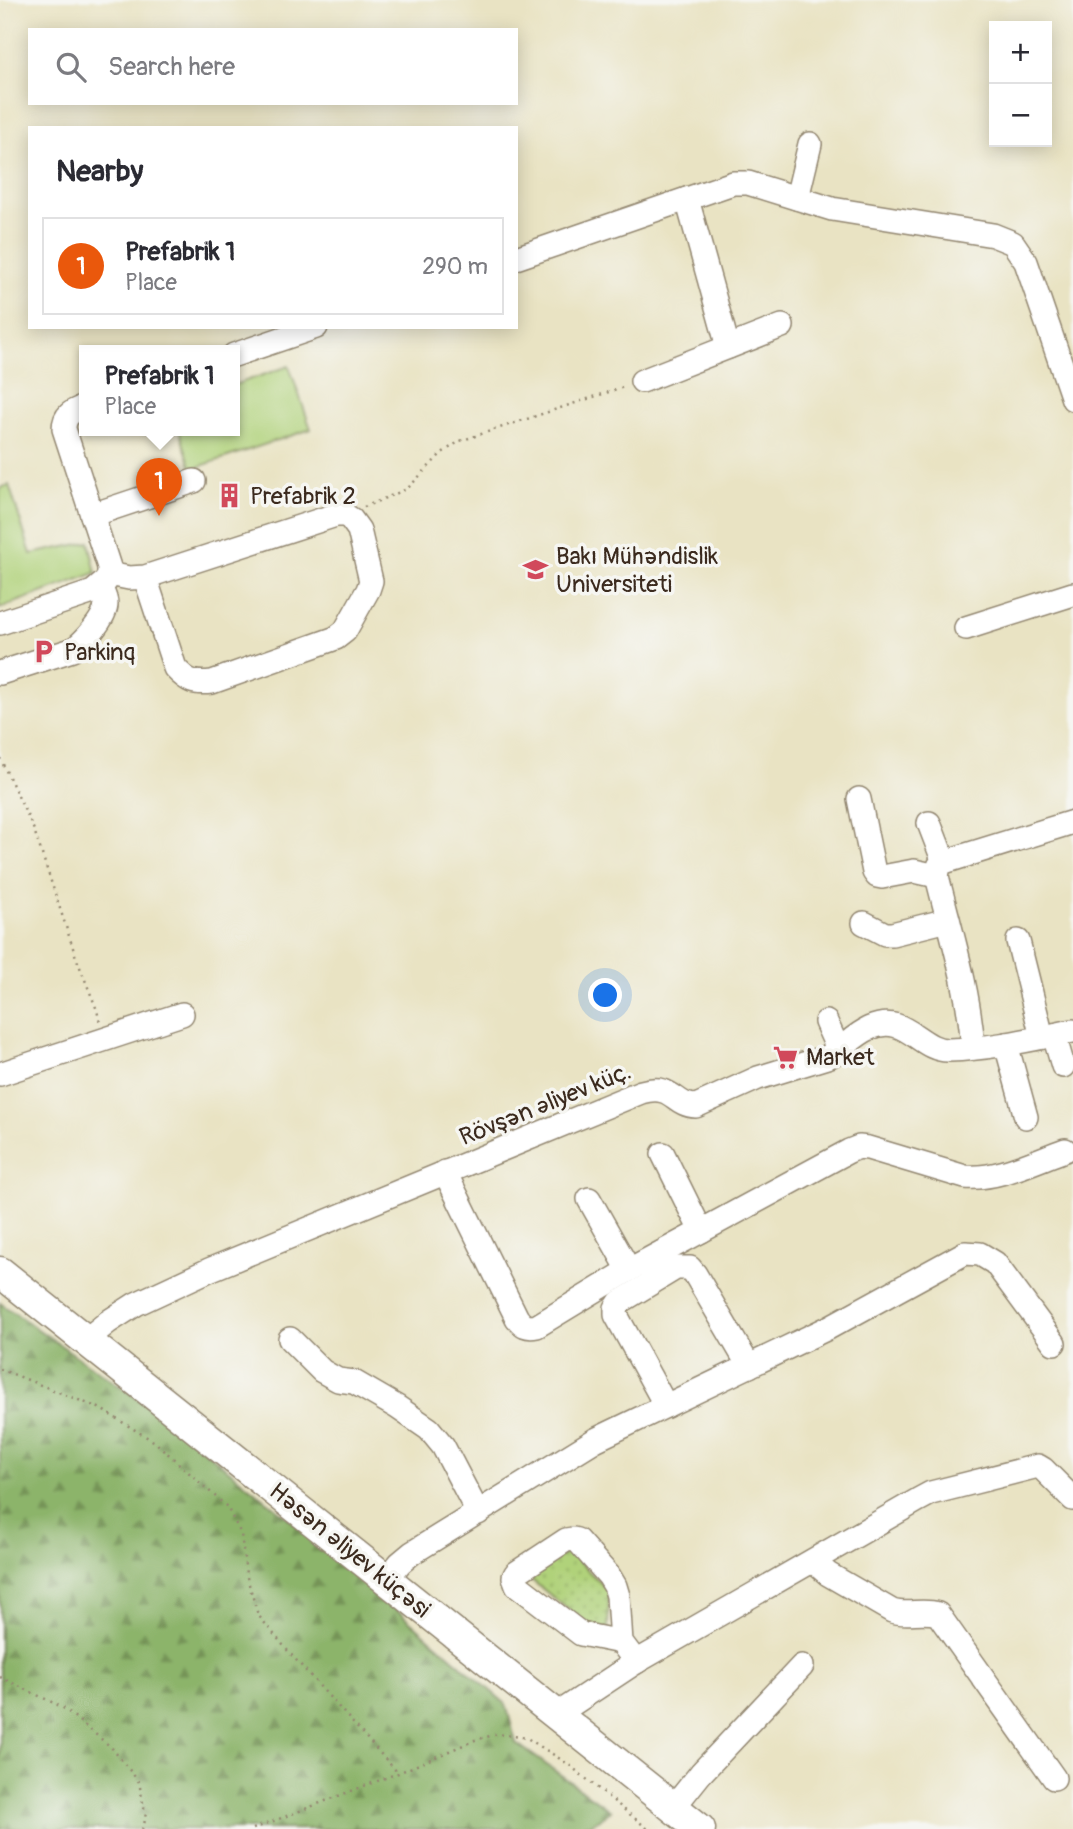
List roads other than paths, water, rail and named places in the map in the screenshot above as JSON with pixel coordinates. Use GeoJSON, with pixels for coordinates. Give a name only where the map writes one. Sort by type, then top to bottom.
{"type":"FeatureCollection","features":[{"type":"Feature","properties":{"kind":"main road","name":"Həsən Əliyev küçəsi"},"geometry":{"type":"LineString","coordinates":[[0,1272],[700,1829]]}},
{"type":"Feature","properties":{"kind":"street"},"geometry":{"type":"LineString","coordinates":[[797,198],[810,144]]}},
{"type":"Feature","properties":{"kind":"street"},"geometry":{"type":"LineString","coordinates":[[518,257],[733,183],[748,183],[832,209],[993,235],[1013,243],[1026,262],[1073,399]]}},
{"type":"Feature","properties":{"kind":"street"},"geometry":{"type":"LineString","coordinates":[[687,199],[728,347]]}},
{"type":"Feature","properties":{"kind":"street"},"geometry":{"type":"LineString","coordinates":[[642,381],[782,326]]}},
{"type":"Feature","properties":{"kind":"street"},"geometry":{"type":"LineString","coordinates":[[240,353],[310,329]]}},
{"type":"Feature","properties":{"kind":"street"},"geometry":{"type":"LineString","coordinates":[[0,673],[72,650],[103,616],[106,607],[105,581],[109,567],[64,429],[68,415],[79,410]]}},
{"type":"Feature","properties":{"kind":"street"},"geometry":{"type":"LineString","coordinates":[[92,515],[194,481]]}},
{"type":"Feature","properties":{"kind":"street"},"geometry":{"type":"LineString","coordinates":[[0,623],[93,592],[105,581],[145,577],[336,515],[345,515],[359,530],[371,581],[345,631],[336,638],[212,682],[196,683],[183,677],[175,668],[145,577]]}},
{"type":"Feature","properties":{"kind":"street"},"geometry":{"type":"LineString","coordinates":[[966,628],[1073,594]]}},
{"type":"Feature","properties":{"kind":"street"},"geometry":{"type":"LineString","coordinates":[[859,799],[874,872],[882,877],[940,869],[1073,822]]}},
{"type":"Feature","properties":{"kind":"street"},"geometry":{"type":"LineString","coordinates":[[929,823],[948,920],[968,1001],[973,1048]]}},
{"type":"Feature","properties":{"kind":"street"},"geometry":{"type":"LineString","coordinates":[[864,923],[885,934],[892,934],[948,920]]}},
{"type":"Feature","properties":{"kind":"street"},"geometry":{"type":"LineString","coordinates":[[1018,942],[1057,1034],[1063,1066]]}},
{"type":"Feature","properties":{"kind":"street"},"geometry":{"type":"LineString","coordinates":[[0,1074],[182,1014]]}},
{"type":"Feature","properties":{"kind":"street"},"geometry":{"type":"LineString","coordinates":[[826,1022],[839,1051]]}},
{"type":"Feature","properties":{"kind":"street","name":"Rövşən Əliyev küç."},"geometry":{"type":"LineString","coordinates":[[86,1340],[150,1296],[641,1092],[659,1089],[695,1106],[758,1079],[819,1060],[839,1051],[869,1028],[891,1024],[905,1028],[943,1050],[1006,1044],[1057,1034]]}},
{"type":"Feature","properties":{"kind":"street"},"geometry":{"type":"LineString","coordinates":[[1006,1044],[1026,1117]]}},
{"type":"Feature","properties":{"kind":"street"},"geometry":{"type":"LineString","coordinates":[[445,1172],[517,1318],[529,1328],[537,1326],[629,1270],[859,1147],[976,1178],[991,1176],[1065,1150]]}},
{"type":"Feature","properties":{"kind":"street"},"geometry":{"type":"LineString","coordinates":[[663,1154],[701,1231]]}},
{"type":"Feature","properties":{"kind":"street"},"geometry":{"type":"LineString","coordinates":[[589,1199],[629,1270]]}},
{"type":"Feature","properties":{"kind":"street"},"geometry":{"type":"LineString","coordinates":[[387,1579],[412,1553],[594,1440],[828,1328],[965,1253],[980,1254],[995,1263],[1054,1343]]}},
{"type":"Feature","properties":{"kind":"street"},"geometry":{"type":"LineString","coordinates":[[666,1406],[616,1315],[616,1308],[620,1302],[676,1268],[690,1268],[695,1274],[749,1366]]}},
{"type":"Feature","properties":{"kind":"street"},"geometry":{"type":"LineString","coordinates":[[290,1339],[322,1371],[338,1380],[354,1382],[429,1429],[443,1446],[478,1513]]}},
{"type":"Feature","properties":{"kind":"street"},"geometry":{"type":"LineString","coordinates":[[556,1715],[636,1662],[931,1493],[1038,1466],[1073,1499]]}},
{"type":"Feature","properties":{"kind":"street"},"geometry":{"type":"LineString","coordinates":[[621,1642],[589,1637],[573,1629],[517,1585],[514,1577],[516,1573],[566,1540],[577,1540],[615,1586],[621,1642],[636,1662]]}},
{"type":"Feature","properties":{"kind":"street"},"geometry":{"type":"LineString","coordinates":[[813,1561],[828,1574],[892,1611],[900,1614],[929,1611],[938,1614],[1054,1777]]}},
{"type":"Feature","properties":{"kind":"street"},"geometry":{"type":"LineString","coordinates":[[673,1808],[701,1773],[802,1666]]}},
{"type":"Feature","properties":{"kind":"place","name":"Prefabrik 2"},"geometry":{"type":"Point","coordinates":[230,496]}},
{"type":"Feature","properties":{"kind":"place","name":"Prefabrik 1"},"geometry":{"type":"Point","coordinates":[159,516]}},
{"type":"Feature","properties":{"kind":"place","name":"Bakı Mühəndislik Universiteti"},"geometry":{"type":"Point","coordinates":[536,570]}},
{"type":"Feature","properties":{"kind":"place","name":"Parkinq"},"geometry":{"type":"Point","coordinates":[44,652]}},
{"type":"Feature","properties":{"kind":"place","name":"Market"},"geometry":{"type":"Point","coordinates":[786,1057]}}]}
